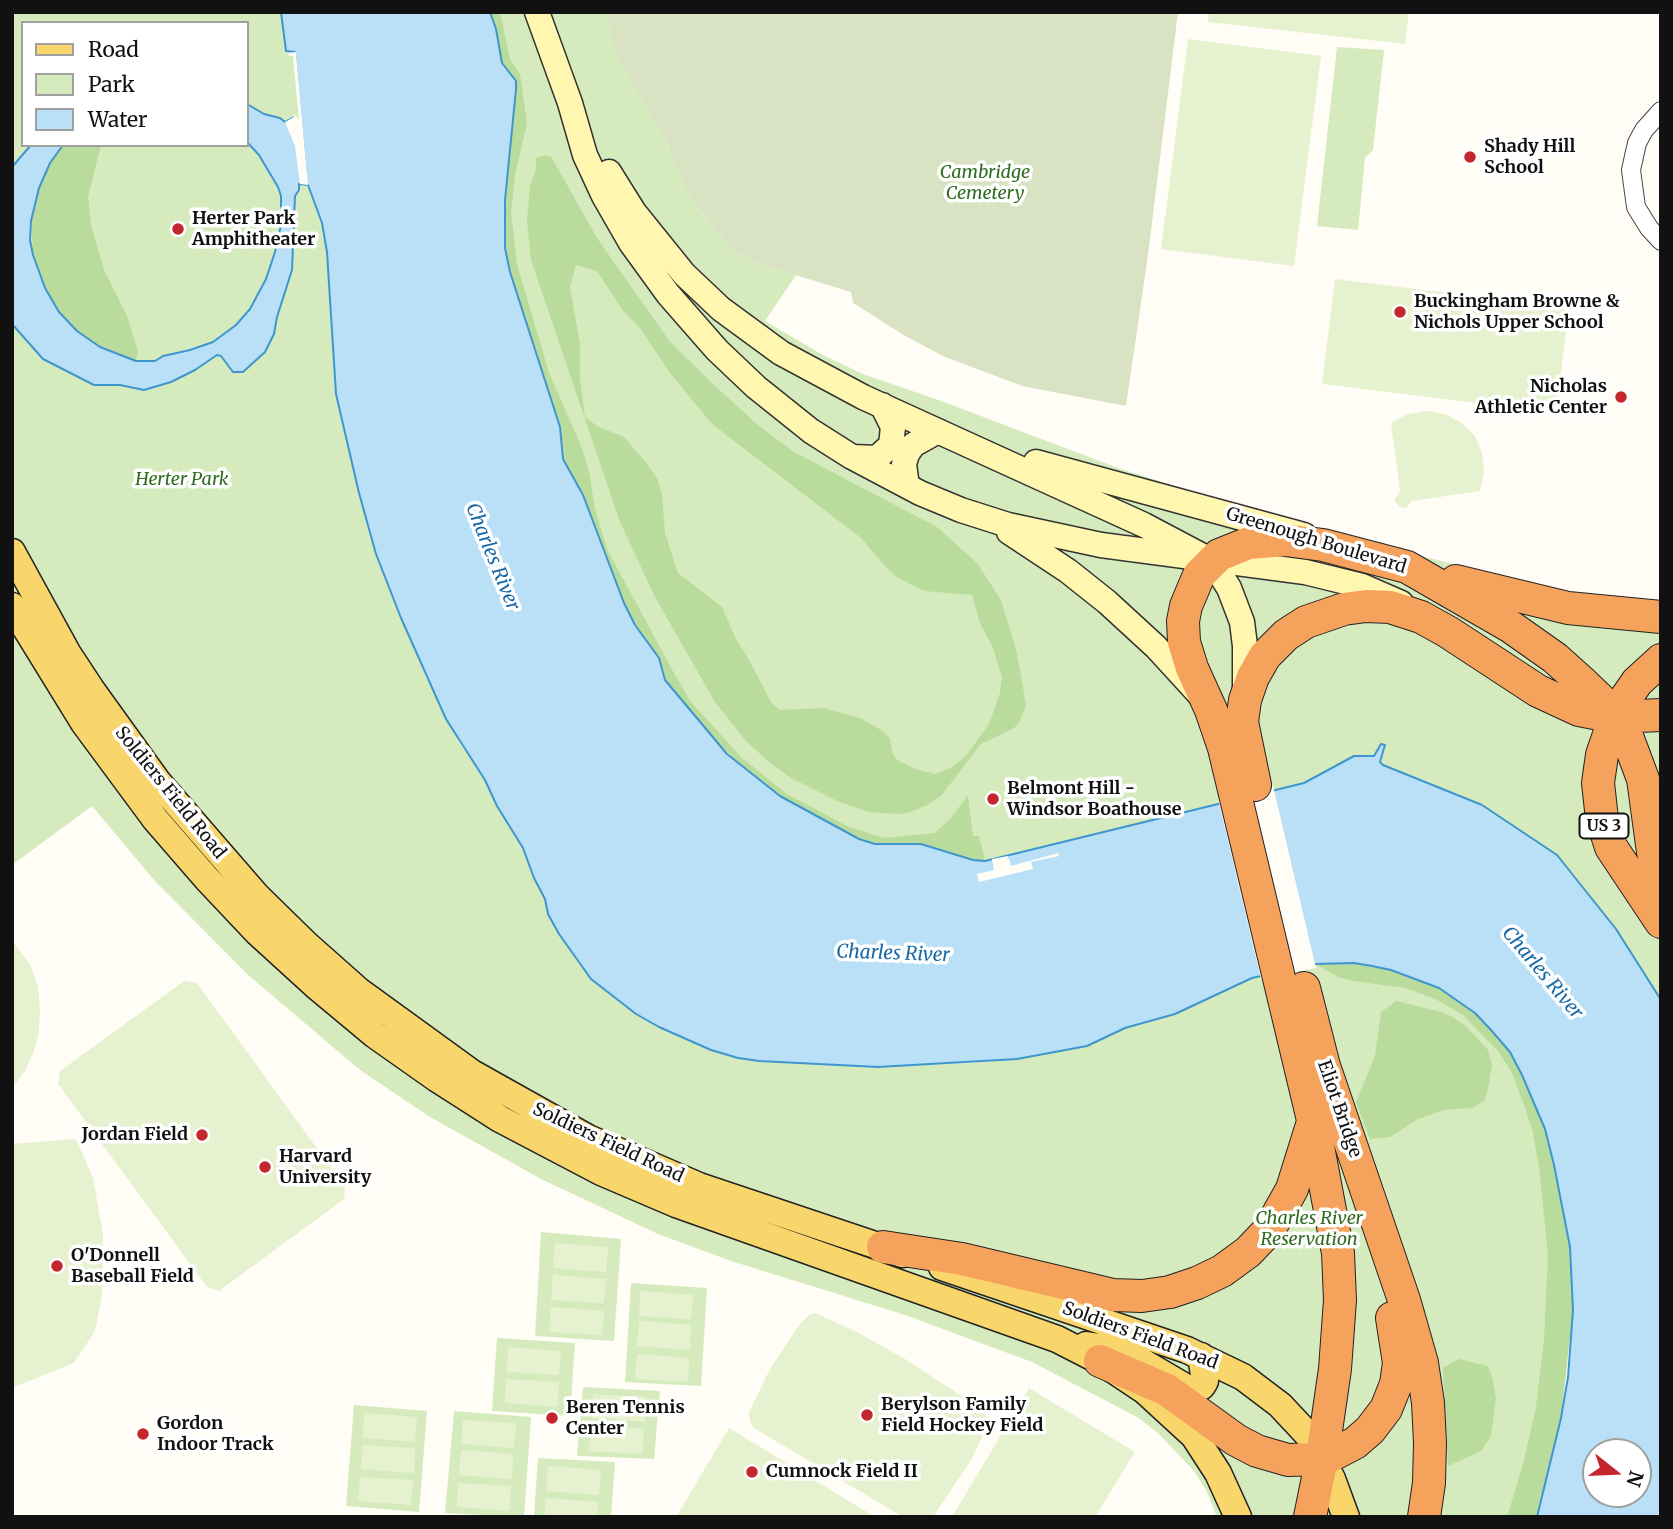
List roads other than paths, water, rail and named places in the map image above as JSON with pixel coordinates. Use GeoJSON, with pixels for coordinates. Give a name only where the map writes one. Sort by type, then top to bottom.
{"type":"FeatureCollection","features":[{"type":"Feature","properties":{"kind":"highway"},"geometry":{"type":"LineString","coordinates":[[1236,754],[1188,659],[1183,627],[1192,587],[1212,561],[1231,548],[1261,541],[1300,541],[1348,551]]}},
{"type":"Feature","properties":{"kind":"highway","name":"Greenough Boulevard"},"geometry":{"type":"LineString","coordinates":[[1348,551],[1407,567],[1501,620],[1577,677],[1615,717],[1629,740],[1643,779],[1653,852],[1661,885]]}},
{"type":"Feature","properties":{"kind":"highway"},"geometry":{"type":"LineString","coordinates":[[1407,567],[1542,603],[1601,613],[1661,617]]}},
{"type":"Feature","properties":{"kind":"highway"},"geometry":{"type":"LineString","coordinates":[[1245,699],[1257,669],[1274,646],[1299,626],[1325,614],[1366,606],[1390,607],[1422,617],[1547,696],[1579,710],[1615,717],[1661,715]]}},
{"type":"Feature","properties":{"kind":"highway","name":"US 3"},"geometry":{"type":"LineString","coordinates":[[1661,660],[1630,690],[1615,717],[1605,743],[1599,774],[1599,800],[1604,829],[1616,856],[1661,922]]}},
{"type":"Feature","properties":{"kind":"highway","name":"Eliot Bridge"},"geometry":{"type":"LineString","coordinates":[[1245,699],[1236,754],[1298,1013],[1313,1121],[1331,1208],[1340,1287],[1335,1369],[1310,1517]]}},
{"type":"Feature","properties":{"kind":"highway","name":"Eliot Bridge"},"geometry":{"type":"LineString","coordinates":[[1298,1013],[1324,1066],[1416,1338],[1427,1391],[1430,1455],[1424,1517]]}},
{"type":"Feature","properties":{"kind":"highway"},"geometry":{"type":"LineString","coordinates":[[883,1248],[962,1259],[1112,1295],[1142,1296],[1180,1289],[1215,1275],[1236,1262],[1269,1230],[1292,1189],[1313,1121]]}},
{"type":"Feature","properties":{"kind":"highway"},"geometry":{"type":"LineString","coordinates":[[1100,1361],[1167,1390],[1236,1440],[1257,1451],[1288,1460],[1322,1458],[1348,1447],[1370,1430],[1386,1409],[1396,1384],[1399,1357],[1383,1235]]}},
{"type":"Feature","properties":{"kind":"main road","name":"Greenough Boulevard"},"geometry":{"type":"LineString","coordinates":[[537,12],[570,103],[584,155],[624,231],[668,294],[701,333],[743,376],[805,426],[852,457],[907,486],[987,519],[1066,539],[1212,561],[1292,569],[1349,582],[1393,599],[1448,632]]}},
{"type":"Feature","properties":{"kind":"main road","name":"Greenough Boulevard"},"geometry":{"type":"LineString","coordinates":[[570,103],[634,212],[666,254],[702,292],[755,335],[835,383],[1144,525],[1212,561]]}},
{"type":"Feature","properties":{"kind":"main road"},"geometry":{"type":"LineString","coordinates":[[852,457],[877,458],[891,445],[893,427],[882,405]]}},
{"type":"Feature","properties":{"kind":"main road"},"geometry":{"type":"LineString","coordinates":[[907,486],[904,464],[906,454],[913,445],[938,431]]}},
{"type":"Feature","properties":{"kind":"main road","name":"Greenough Boulevard"},"geometry":{"type":"LineString","coordinates":[[967,444],[1272,525],[1348,551]]}},
{"type":"Feature","properties":{"kind":"main road","name":"Greenough Boulevard"},"geometry":{"type":"LineString","coordinates":[[987,519],[1068,571],[1107,601],[1209,705]]}},
{"type":"Feature","properties":{"kind":"main road","name":"Soldiers Field Road"},"geometry":{"type":"LineString","coordinates":[[12,552],[74,663],[158,782],[199,833],[264,903],[359,991],[472,1073],[588,1138],[699,1186],[1202,1356],[1234,1371],[1271,1398],[1304,1429],[1322,1458],[1346,1517]]}},
{"type":"Feature","properties":{"kind":"main road"},"geometry":{"type":"LineString","coordinates":[[1212,561],[1229,588],[1242,622],[1245,699]]}},
{"type":"Feature","properties":{"kind":"main road","name":"Soldiers Field Road"},"geometry":{"type":"LineString","coordinates":[[12,606],[84,723],[147,808],[198,869],[258,933],[375,1035],[425,1071],[534,1138],[638,1188],[1064,1342],[1100,1361],[1145,1391],[1194,1436],[1218,1473],[1238,1517]]}},
{"type":"Feature","properties":{"kind":"main road"},"geometry":{"type":"LineString","coordinates":[[1064,1342],[1107,1348],[1127,1354],[1147,1363],[1190,1390],[1199,1389],[1205,1381],[1202,1356]]}},
{"type":"Feature","properties":{"kind":"street"},"geometry":{"type":"LineString","coordinates":[[1661,111],[1644,130],[1637,143],[1631,170],[1636,206],[1649,228],[1661,241]]}},
{"type":"Feature","properties":{"kind":"water","name":"Charles River"},"geometry":{"type":"Polygon","coordinates":[[[281,12],[490,12],[502,63],[516,81],[505,200],[505,248],[510,272],[560,427],[563,459],[583,495],[624,603],[635,625],[659,658],[665,680],[727,754],[780,796],[859,839],[875,844],[921,844],[973,860],[985,861],[1304,783],[1354,756],[1374,756],[1381,744],[1385,745],[1380,762],[1383,765],[1482,805],[1557,855],[1616,929],[1661,1000],[1661,1517],[1537,1517],[1568,1377],[1573,1310],[1570,1247],[1545,1129],[1522,1075],[1510,1052],[1475,1013],[1439,988],[1391,970],[1372,966],[1354,963],[1315,964],[1252,978],[1175,1014],[1125,1028],[1087,1046],[1017,1059],[878,1067],[759,1061],[711,1050],[636,1014],[591,979],[559,934],[548,914],[545,899],[523,848],[497,806],[485,780],[446,719],[376,554],[336,394],[327,252],[322,223],[308,185],[299,184],[295,196],[292,270],[274,334],[265,352],[243,372],[233,372],[221,356],[217,355],[171,382],[144,390],[120,385],[94,385],[43,359],[12,324],[12,167],[29,147],[62,147],[50,163],[39,188],[31,221],[30,240],[33,255],[45,288],[59,312],[77,331],[100,347],[136,361],[155,361],[163,356],[213,342],[236,325],[250,309],[266,279],[281,225],[281,196],[259,155],[248,143],[248,105],[285,122],[295,117],[306,175],[295,52],[286,51],[281,12]]]}},
{"type":"Feature","properties":{"kind":"place","name":"Shady Hill School"},"geometry":{"type":"Point","coordinates":[1470,157]}},
{"type":"Feature","properties":{"kind":"place","name":"Herter Park Amphitheater"},"geometry":{"type":"Point","coordinates":[178,229]}},
{"type":"Feature","properties":{"kind":"place","name":"Buckingham Browne & Nichols Upper School"},"geometry":{"type":"Point","coordinates":[1400,312]}},
{"type":"Feature","properties":{"kind":"place","name":"Nicholas Athletic Center"},"geometry":{"type":"Point","coordinates":[1621,397]}},
{"type":"Feature","properties":{"kind":"place","name":"Belmont Hill - Windsor Boathouse"},"geometry":{"type":"Point","coordinates":[993,799]}},
{"type":"Feature","properties":{"kind":"place","name":"Jordan Field"},"geometry":{"type":"Point","coordinates":[202,1135]}},
{"type":"Feature","properties":{"kind":"place","name":"Harvard University"},"geometry":{"type":"Point","coordinates":[265,1167]}},
{"type":"Feature","properties":{"kind":"place","name":"O'Donnell Baseball Field"},"geometry":{"type":"Point","coordinates":[57,1266]}},
{"type":"Feature","properties":{"kind":"place","name":"Berylson Family Field Hockey Field"},"geometry":{"type":"Point","coordinates":[867,1415]}},
{"type":"Feature","properties":{"kind":"place","name":"Beren Tennis Center"},"geometry":{"type":"Point","coordinates":[552,1418]}},
{"type":"Feature","properties":{"kind":"place","name":"Gordon Indoor Track"},"geometry":{"type":"Point","coordinates":[143,1434]}},
{"type":"Feature","properties":{"kind":"place","name":"Cumnock Field II"},"geometry":{"type":"Point","coordinates":[752,1472]}},
{"type":"Feature","properties":{"kind":"park label","name":"Cambridge Cemetery"},"geometry":{"type":"Point","coordinates":[985,183]}},
{"type":"Feature","properties":{"kind":"park label","name":"Herter Park"},"geometry":{"type":"Point","coordinates":[182,480]}},
{"type":"Feature","properties":{"kind":"park label","name":"Charles River Reservation"},"geometry":{"type":"Point","coordinates":[1309,1229]}}]}
